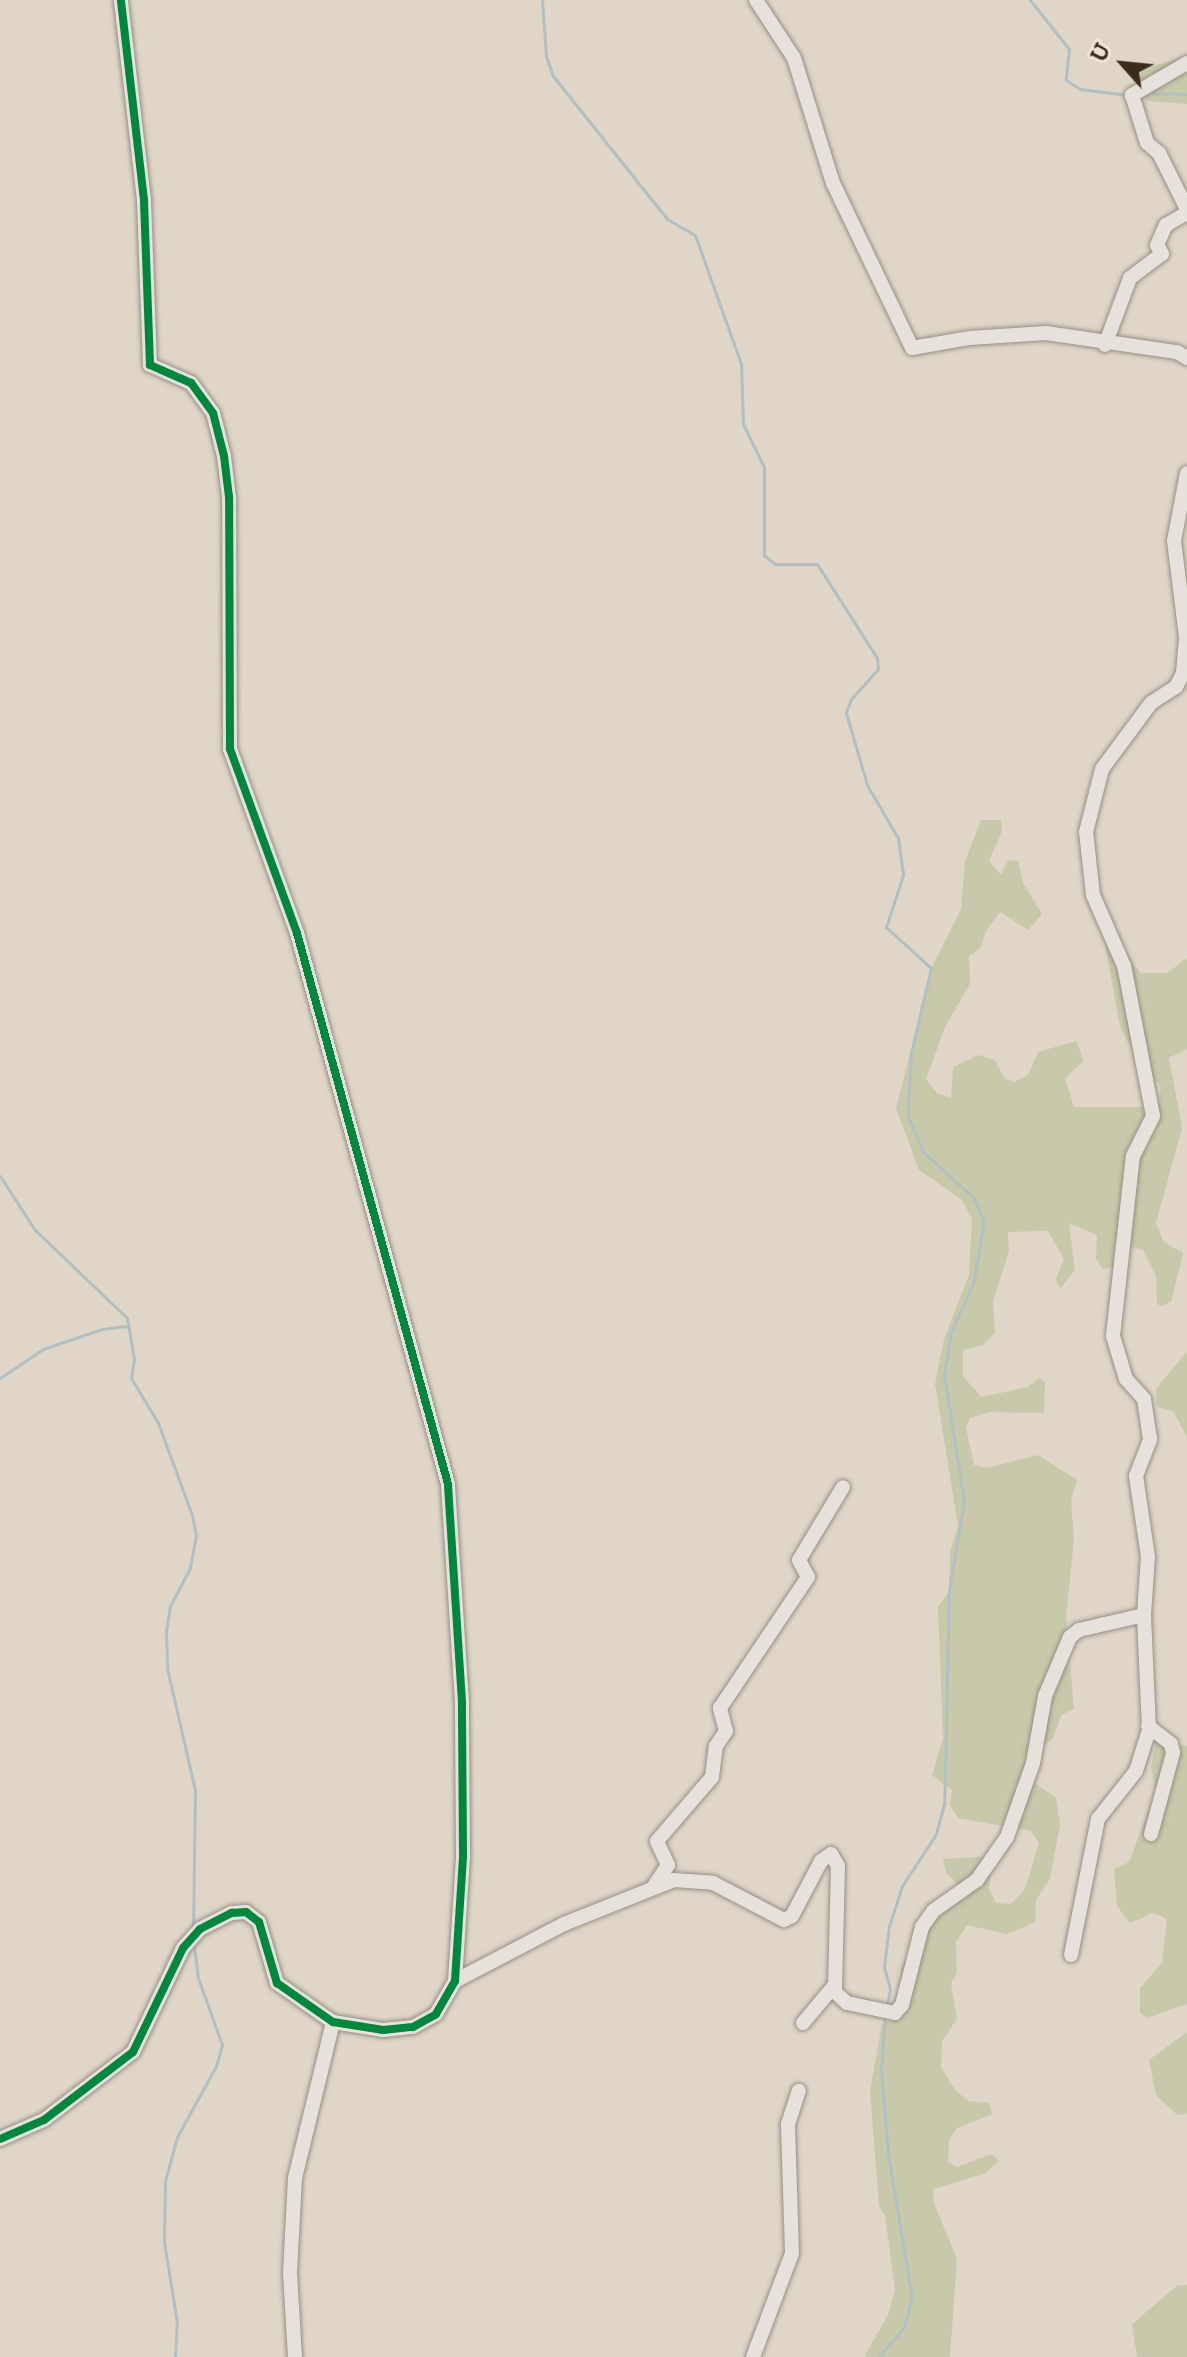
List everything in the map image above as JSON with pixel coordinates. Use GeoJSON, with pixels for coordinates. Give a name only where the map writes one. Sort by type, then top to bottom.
{"type":"FeatureCollection","features":[{"type":"Feature","properties":{"kind":"street"},"geometry":{"type":"LineString","coordinates":[[0,2139],[44,2120],[133,2052],[183,1948],[200,1929],[232,1913],[246,1912],[259,1922],[281,1988],[333,2022],[383,2030],[413,2027],[436,2014],[455,1981],[465,1806],[448,1484],[297,933],[230,749],[229,497],[224,456],[213,413],[191,383],[150,365],[144,200],[121,0]]}},
{"type":"Feature","properties":{"kind":"street"},"geometry":{"type":"LineString","coordinates":[[756,0],[794,58],[833,183],[910,346],[926,350],[970,338],[1046,333],[1105,345],[1177,352],[1187,358]]}},
{"type":"Feature","properties":{"kind":"street"},"geometry":{"type":"LineString","coordinates":[[1105,345],[1130,278],[1162,254],[1157,245],[1166,225],[1187,211],[1159,153],[1147,143],[1132,95],[1187,63]]}},
{"type":"Feature","properties":{"kind":"street"},"geometry":{"type":"LineString","coordinates":[[1071,1955],[1098,1819],[1136,1771],[1148,1726],[1144,1615],[1148,1557],[1136,1476],[1150,1439],[1144,1399],[1126,1379],[1113,1336],[1133,1156],[1153,1116],[1124,966],[1093,895],[1086,832],[1102,769],[1151,703],[1176,687],[1183,673],[1186,637],[1173,558],[1187,473]]}},
{"type":"Feature","properties":{"kind":"street"},"geometry":{"type":"LineString","coordinates":[[654,1886],[668,1865],[657,1841],[712,1777],[716,1746],[726,1731],[720,1708],[808,1577],[799,1560],[843,1487]]}},
{"type":"Feature","properties":{"kind":"street"},"geometry":{"type":"LineString","coordinates":[[833,1987],[847,2003],[889,2015],[900,2010],[922,1927],[933,1911],[977,1880],[1007,1837],[1033,1763],[1045,1696],[1070,1637],[1079,1630],[1144,1615]]}},
{"type":"Feature","properties":{"kind":"street"},"geometry":{"type":"LineString","coordinates":[[1148,1726],[1171,1744],[1173,1753],[1151,1834]]}},
{"type":"Feature","properties":{"kind":"street"},"geometry":{"type":"LineString","coordinates":[[455,1981],[564,1924],[674,1880],[713,1883],[784,1920],[800,1904],[821,1861],[834,1856],[833,1987],[803,2023]]}},
{"type":"Feature","properties":{"kind":"street"},"geometry":{"type":"LineString","coordinates":[[295,2357],[290,2273],[295,2178],[333,2022]]}},
{"type":"Feature","properties":{"kind":"street"},"geometry":{"type":"LineString","coordinates":[[753,2357],[792,2253],[788,2124],[799,2091]]}},
{"type":"Feature","properties":{"kind":"green space"},"geometry":{"type":"Polygon","coordinates":[[[1179,58],[1187,60],[1187,104],[1147,101],[1136,82],[1143,69],[1179,58]]]}},
{"type":"Feature","properties":{"kind":"green space"},"geometry":{"type":"Polygon","coordinates":[[[981,820],[1001,820],[1002,831],[989,861],[1001,875],[1008,860],[1018,861],[1023,883],[1042,914],[1028,930],[1000,912],[986,931],[981,947],[969,957],[970,984],[946,1025],[926,1079],[937,1093],[951,1098],[953,1067],[978,1055],[995,1060],[1005,1079],[1014,1082],[1028,1075],[1038,1052],[1076,1041],[1084,1061],[1065,1078],[1074,1107],[1158,1107],[1161,1085],[1143,1070],[1120,1027],[1105,945],[1120,945],[1140,973],[1167,973],[1187,958],[1187,1049],[1169,1058],[1182,1128],[1156,1223],[1164,1242],[1183,1253],[1171,1302],[1161,1306],[1157,1304],[1156,1276],[1143,1250],[1114,1243],[1114,1267],[1102,1269],[1096,1258],[1097,1235],[1069,1223],[1075,1270],[1060,1289],[1056,1279],[1064,1259],[1048,1231],[1008,1232],[1009,1251],[993,1301],[995,1333],[983,1345],[963,1350],[963,1376],[981,1397],[1028,1387],[1039,1378],[1045,1382],[1044,1413],[991,1412],[970,1418],[966,1428],[974,1465],[987,1468],[1038,1455],[1077,1480],[1071,1500],[1074,1539],[1066,1617],[1074,1709],[1061,1715],[1053,1739],[1040,1747],[1035,1783],[1056,1798],[1060,1825],[1050,1879],[1036,1900],[1035,1922],[1007,1934],[967,1925],[956,1942],[957,1973],[951,1983],[957,2019],[942,2041],[941,2067],[956,2091],[969,2101],[989,2103],[992,2114],[957,2128],[949,2140],[948,2162],[957,2167],[992,2154],[999,2161],[986,2173],[934,2189],[933,2201],[957,2259],[950,2357],[864,2357],[888,2315],[895,2289],[885,2216],[879,2206],[870,2091],[882,2024],[896,2017],[900,2008],[901,1968],[936,1916],[965,1892],[946,1873],[943,1859],[992,1856],[989,1889],[996,1903],[1011,1904],[1025,1889],[1039,1843],[1031,1831],[958,1818],[950,1805],[952,1790],[932,1775],[943,1739],[938,1607],[949,1591],[950,1552],[958,1526],[935,1384],[944,1339],[969,1275],[972,1219],[962,1200],[919,1170],[896,1108],[933,965],[961,909],[965,861],[981,820]]]}},
{"type":"Feature","properties":{"kind":"green space"},"geometry":{"type":"Polygon","coordinates":[[[1187,1351],[1187,1438],[1174,1412],[1157,1407],[1156,1389],[1187,1351]]]}},
{"type":"Feature","properties":{"kind":"green space"},"geometry":{"type":"Polygon","coordinates":[[[1156,1740],[1187,1746],[1187,2004],[1147,2018],[1140,2013],[1140,1988],[1162,1963],[1167,1919],[1153,1913],[1130,1923],[1117,1906],[1114,1869],[1129,1862],[1156,1791],[1151,1768],[1156,1740]]]}},
{"type":"Feature","properties":{"kind":"green space"},"geometry":{"type":"Polygon","coordinates":[[[1187,2032],[1187,2114],[1177,2115],[1156,2095],[1149,2060],[1187,2032]]]}},
{"type":"Feature","properties":{"kind":"green space"},"geometry":{"type":"Polygon","coordinates":[[[1178,2285],[1187,2285],[1187,2357],[1137,2357],[1132,2324],[1178,2285]]]}},
{"type":"Feature","properties":{"kind":"waterway"},"geometry":{"type":"LineString","coordinates":[[542,0],[546,56],[553,76],[667,219],[695,235],[741,364],[743,424],[764,467],[764,555],[775,564],[817,564],[877,658],[878,669],[851,699],[846,713],[867,785],[898,838],[903,875],[886,927],[931,968],[911,1053],[908,1116],[923,1152],[973,1197],[984,1221],[973,1284],[951,1332],[944,1374],[964,1502],[949,1591],[944,1804],[936,1834],[902,1886],[889,1926],[884,1967],[890,1989],[887,2005]]}},
{"type":"Feature","properties":{"kind":"waterway"},"geometry":{"type":"LineString","coordinates":[[1030,0],[1069,49],[1066,80],[1080,89],[1128,95]]}},
{"type":"Feature","properties":{"kind":"waterway"},"geometry":{"type":"LineString","coordinates":[[1147,93],[1187,94]]}},
{"type":"Feature","properties":{"kind":"waterway"},"geometry":{"type":"LineString","coordinates":[[0,1176],[35,1230],[127,1318],[134,1359],[131,1378],[158,1423],[192,1515],[196,1536],[190,1568],[170,1606],[166,1632],[167,1668],[195,1790],[193,1929]]}},
{"type":"Feature","properties":{"kind":"waterway"},"geometry":{"type":"LineString","coordinates":[[0,1378],[43,1349],[102,1329],[127,1326]]}},
{"type":"Feature","properties":{"kind":"waterway"},"geometry":{"type":"LineString","coordinates":[[175,2357],[177,2323],[164,2242],[165,2181],[177,2137],[216,2066],[222,2045],[198,1978],[194,1945]]}},
{"type":"Feature","properties":{"kind":"waterway"},"geometry":{"type":"LineString","coordinates":[[879,2357],[904,2327],[912,2297],[888,2153],[881,2070],[885,2016]]}},
{"type":"Feature","properties":{"kind":"cycle path"},"geometry":{"type":"LineString","coordinates":[[0,2139],[44,2120],[133,2052],[183,1948],[200,1929],[232,1913],[246,1912],[259,1922],[277,1983],[333,2022],[383,2030],[413,2027],[436,2014],[455,1981],[463,1856],[462,1702],[448,1484],[297,933],[230,749],[229,497],[224,456],[213,413],[191,383],[150,365],[144,200],[121,0]]}}]}
